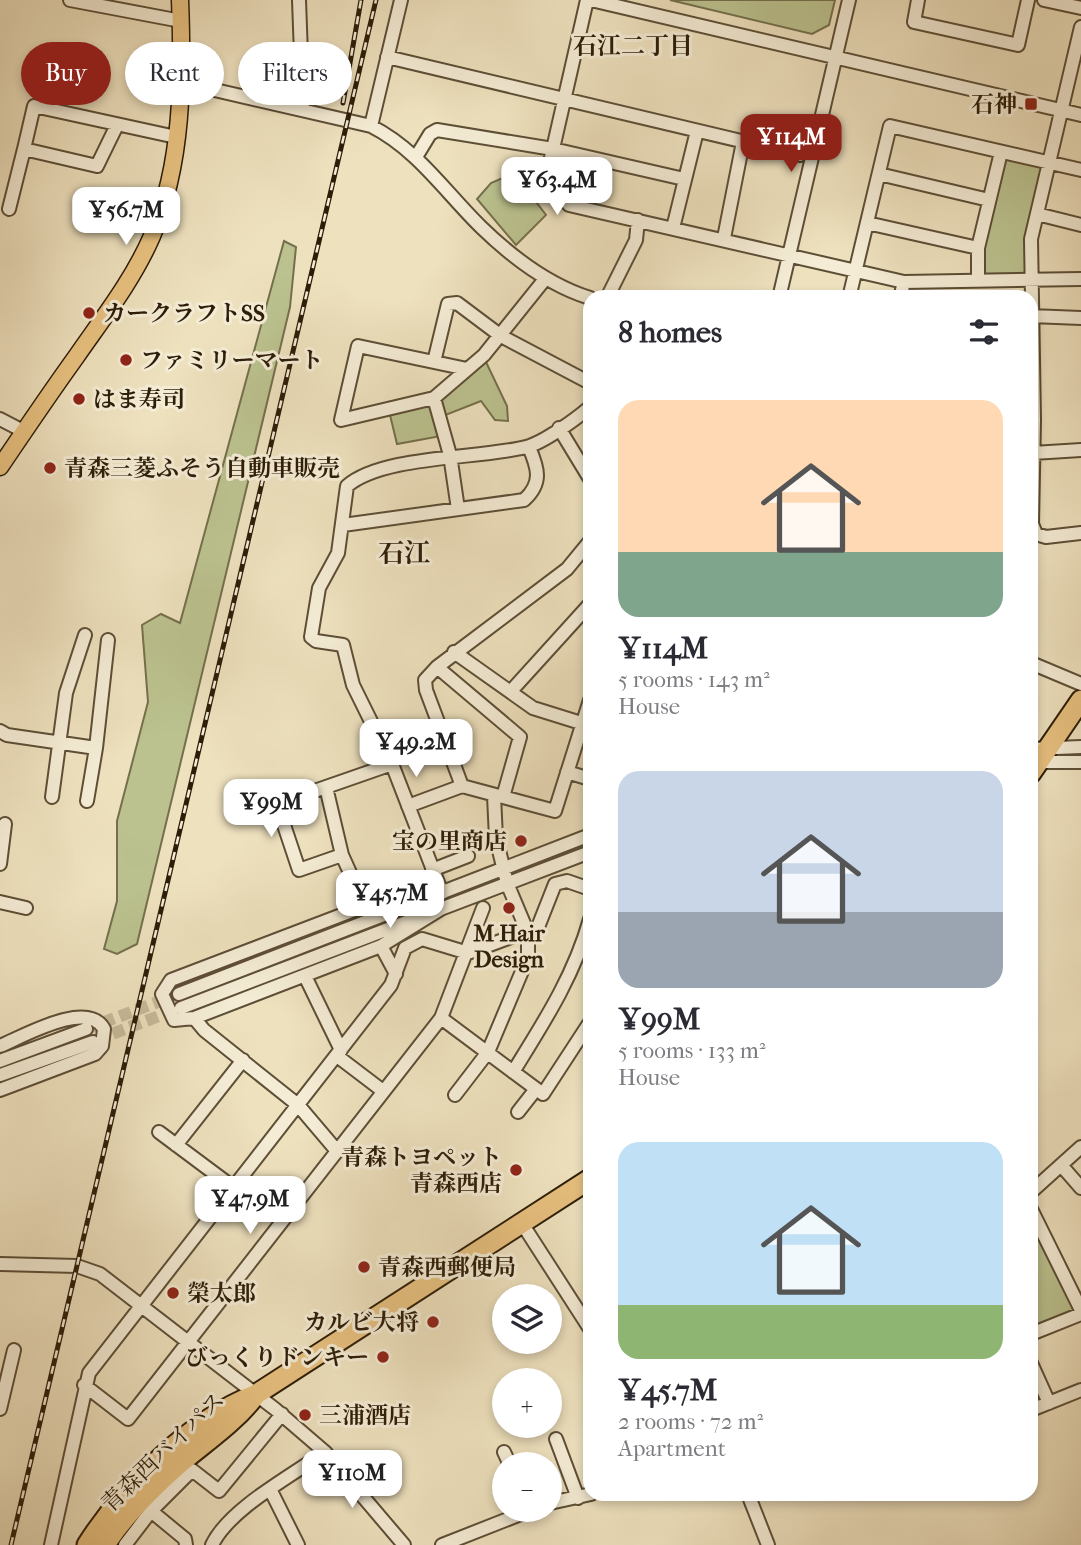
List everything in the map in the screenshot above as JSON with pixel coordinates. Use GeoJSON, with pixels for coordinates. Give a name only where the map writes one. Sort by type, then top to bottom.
{"type":"FeatureCollection","features":[{"type":"Feature","properties":{"kind":"highway"},"geometry":{"type":"LineString","coordinates":[[1038,756],[1081,700]]}},
{"type":"Feature","properties":{"kind":"highway","name":"青森西バイパス"},"geometry":{"type":"LineString","coordinates":[[104,1541],[137,1482],[169,1452],[229,1405],[255,1395],[523,1225],[583,1184]]}},
{"type":"Feature","properties":{"kind":"main road"},"geometry":{"type":"LineString","coordinates":[[180,0],[181,42]]}},
{"type":"Feature","properties":{"kind":"main road"},"geometry":{"type":"LineString","coordinates":[[0,467],[137,267],[161,208],[176,137],[178,105]]}},
{"type":"Feature","properties":{"kind":"street"},"geometry":{"type":"LineString","coordinates":[[70,0],[181,21]]}},
{"type":"Feature","properties":{"kind":"street"},"geometry":{"type":"LineString","coordinates":[[299,0],[303,110]]}},
{"type":"Feature","properties":{"kind":"street"},"geometry":{"type":"LineString","coordinates":[[371,126],[401,0]]}},
{"type":"Feature","properties":{"kind":"street"},"geometry":{"type":"LineString","coordinates":[[1081,115],[589,0],[547,175],[569,205],[904,282],[1081,279]]}},
{"type":"Feature","properties":{"kind":"street"},"geometry":{"type":"LineString","coordinates":[[781,290],[849,0]]}},
{"type":"Feature","properties":{"kind":"street"},"geometry":{"type":"LineString","coordinates":[[918,0],[914,22],[1018,45],[1028,0]]}},
{"type":"Feature","properties":{"kind":"street"},"geometry":{"type":"LineString","coordinates":[[1044,0],[1081,8]]}},
{"type":"Feature","properties":{"kind":"street"},"geometry":{"type":"LineString","coordinates":[[1032,290],[1031,239],[1081,27]]}},
{"type":"Feature","properties":{"kind":"street"},"geometry":{"type":"LineString","coordinates":[[387,57],[800,155]]}},
{"type":"Feature","properties":{"kind":"street"},"geometry":{"type":"LineString","coordinates":[[224,92],[371,126],[389,135],[416,158],[481,227],[545,279],[583,295]]}},
{"type":"Feature","properties":{"kind":"street"},"geometry":{"type":"LineString","coordinates":[[9,209],[34,106],[176,137]]}},
{"type":"Feature","properties":{"kind":"street"},"geometry":{"type":"LineString","coordinates":[[24,149],[97,166],[117,125]]}},
{"type":"Feature","properties":{"kind":"street"},"geometry":{"type":"LineString","coordinates":[[851,290],[890,126],[1081,170]]}},
{"type":"Feature","properties":{"kind":"street"},"geometry":{"type":"LineString","coordinates":[[416,158],[430,134],[437,130],[553,149],[684,179]]}},
{"type":"Feature","properties":{"kind":"street"},"geometry":{"type":"LineString","coordinates":[[673,228],[697,131]]}},
{"type":"Feature","properties":{"kind":"street"},"geometry":{"type":"LineString","coordinates":[[723,239],[743,142]]}},
{"type":"Feature","properties":{"kind":"street"},"geometry":{"type":"LineString","coordinates":[[978,281],[978,248],[1000,152]]}},
{"type":"Feature","properties":{"kind":"street"},"geometry":{"type":"LineString","coordinates":[[879,174],[989,200]]}},
{"type":"Feature","properties":{"kind":"street"},"geometry":{"type":"LineString","coordinates":[[1037,214],[1081,225]]}},
{"type":"Feature","properties":{"kind":"street"},"geometry":{"type":"LineString","coordinates":[[611,290],[636,240],[638,220]]}},
{"type":"Feature","properties":{"kind":"street"},"geometry":{"type":"LineString","coordinates":[[867,222],[978,248]]}},
{"type":"Feature","properties":{"kind":"street"},"geometry":{"type":"LineString","coordinates":[[467,369],[358,346],[341,420],[434,398],[467,369],[501,336],[545,279]]}},
{"type":"Feature","properties":{"kind":"street"},"geometry":{"type":"LineString","coordinates":[[902,290],[904,282]]}},
{"type":"Feature","properties":{"kind":"street"},"geometry":{"type":"LineString","coordinates":[[434,362],[448,304],[457,303],[501,336],[583,379]]}},
{"type":"Feature","properties":{"kind":"street"},"geometry":{"type":"LineString","coordinates":[[1038,316],[1081,318]]}},
{"type":"Feature","properties":{"kind":"street"},"geometry":{"type":"LineString","coordinates":[[434,398],[450,456],[458,509]]}},
{"type":"Feature","properties":{"kind":"street"},"geometry":{"type":"LineString","coordinates":[[442,893],[392,764],[353,685],[343,645],[316,641],[311,637],[319,588],[338,553],[346,485],[356,477],[450,456],[529,447],[583,412]]}},
{"type":"Feature","properties":{"kind":"street"},"geometry":{"type":"LineString","coordinates":[[0,418],[23,431]]}},
{"type":"Feature","properties":{"kind":"street"},"geometry":{"type":"LineString","coordinates":[[559,428],[583,467]]}},
{"type":"Feature","properties":{"kind":"street"},"geometry":{"type":"LineString","coordinates":[[342,525],[524,500],[537,483],[539,469],[529,447]]}},
{"type":"Feature","properties":{"kind":"street"},"geometry":{"type":"LineString","coordinates":[[1038,453],[1081,450]]}},
{"type":"Feature","properties":{"kind":"street"},"geometry":{"type":"LineString","coordinates":[[1038,535],[1046,537],[1081,533]]}},
{"type":"Feature","properties":{"kind":"street"},"geometry":{"type":"LineString","coordinates":[[462,786],[426,690],[425,680],[454,652],[567,569],[583,550]]}},
{"type":"Feature","properties":{"kind":"street"},"geometry":{"type":"LineString","coordinates":[[511,691],[583,612]]}},
{"type":"Feature","properties":{"kind":"street"},"geometry":{"type":"LineString","coordinates":[[52,797],[66,693],[85,635]]}},
{"type":"Feature","properties":{"kind":"street"},"geometry":{"type":"LineString","coordinates":[[87,801],[108,640]]}},
{"type":"Feature","properties":{"kind":"street"},"geometry":{"type":"LineString","coordinates":[[454,652],[533,708],[581,723]]}},
{"type":"Feature","properties":{"kind":"street"},"geometry":{"type":"LineString","coordinates":[[1038,666],[1081,684]]}},
{"type":"Feature","properties":{"kind":"street"},"geometry":{"type":"LineString","coordinates":[[437,667],[520,737],[498,797],[496,838],[505,876],[528,933],[528,957],[503,1022],[488,1052],[455,1095]]}},
{"type":"Feature","properties":{"kind":"street"},"geometry":{"type":"LineString","coordinates":[[408,806],[462,786],[555,811],[583,718]]}},
{"type":"Feature","properties":{"kind":"street"},"geometry":{"type":"LineString","coordinates":[[0,731],[7,735],[96,748]]}},
{"type":"Feature","properties":{"kind":"street"},"geometry":{"type":"LineString","coordinates":[[1038,758],[1081,747]]}},
{"type":"Feature","properties":{"kind":"street"},"geometry":{"type":"LineString","coordinates":[[1038,759],[1081,762]]}},
{"type":"Feature","properties":{"kind":"street"},"geometry":{"type":"LineString","coordinates":[[342,855],[299,870],[277,804],[392,764]]}},
{"type":"Feature","properties":{"kind":"street"},"geometry":{"type":"LineString","coordinates":[[567,772],[583,777]]}},
{"type":"Feature","properties":{"kind":"street"},"geometry":{"type":"LineString","coordinates":[[326,787],[342,855],[365,906]]}},
{"type":"Feature","properties":{"kind":"street"},"geometry":{"type":"LineString","coordinates":[[0,864],[5,824]]}},
{"type":"Feature","properties":{"kind":"street"},"geometry":{"type":"LineString","coordinates":[[420,901],[365,906],[171,980],[162,994],[170,1015],[180,1021],[194,1018],[382,946],[441,909],[583,838]]}},
{"type":"Feature","properties":{"kind":"street"},"geometry":{"type":"LineString","coordinates":[[178,994],[442,893],[583,854]]}},
{"type":"Feature","properties":{"kind":"street"},"geometry":{"type":"LineString","coordinates":[[432,870],[468,856]]}},
{"type":"Feature","properties":{"kind":"street"},"geometry":{"type":"LineString","coordinates":[[51,1545],[84,1385],[89,1373],[391,985],[405,948],[422,939],[467,953],[528,933],[538,928],[555,884],[567,881],[583,886]]}},
{"type":"Feature","properties":{"kind":"street"},"geometry":{"type":"LineString","coordinates":[[0,902],[26,908]]}},
{"type":"Feature","properties":{"kind":"street"},"geometry":{"type":"LineString","coordinates":[[84,1385],[128,1419],[442,1018],[483,908]]}},
{"type":"Feature","properties":{"kind":"street"},"geometry":{"type":"LineString","coordinates":[[181,1008],[441,909]]}},
{"type":"Feature","properties":{"kind":"street"},"geometry":{"type":"LineString","coordinates":[[513,1072],[563,992],[583,942]]}},
{"type":"Feature","properties":{"kind":"street"},"geometry":{"type":"LineString","coordinates":[[382,946],[396,974]]}},
{"type":"Feature","properties":{"kind":"street"},"geometry":{"type":"LineString","coordinates":[[305,976],[339,1053],[383,1091]]}},
{"type":"Feature","properties":{"kind":"street"},"geometry":{"type":"LineString","coordinates":[[0,1046],[79,1015],[95,1018],[104,1029],[102,1046],[94,1055],[0,1090]]}},
{"type":"Feature","properties":{"kind":"street"},"geometry":{"type":"LineString","coordinates":[[194,1018],[298,1105],[337,1151]]}},
{"type":"Feature","properties":{"kind":"street"},"geometry":{"type":"LineString","coordinates":[[442,1018],[543,1094],[583,1033]]}},
{"type":"Feature","properties":{"kind":"street"},"geometry":{"type":"LineString","coordinates":[[0,1061],[86,1030]]}},
{"type":"Feature","properties":{"kind":"street"},"geometry":{"type":"LineString","coordinates":[[0,1075],[93,1042]]}},
{"type":"Feature","properties":{"kind":"street"},"geometry":{"type":"LineString","coordinates":[[176,1145],[243,1060]]}},
{"type":"Feature","properties":{"kind":"street"},"geometry":{"type":"LineString","coordinates":[[517,1112],[536,1090]]}},
{"type":"Feature","properties":{"kind":"street"},"geometry":{"type":"LineString","coordinates":[[159,1132],[234,1188]]}},
{"type":"Feature","properties":{"kind":"street"},"geometry":{"type":"LineString","coordinates":[[1038,1186],[1081,1147]]}},
{"type":"Feature","properties":{"kind":"street"},"geometry":{"type":"LineString","coordinates":[[1061,1166],[1081,1188]]}},
{"type":"Feature","properties":{"kind":"street"},"geometry":{"type":"LineString","coordinates":[[1038,1223],[1081,1312],[1038,1331]]}},
{"type":"Feature","properties":{"kind":"street"},"geometry":{"type":"LineString","coordinates":[[523,1225],[583,1318]]}},
{"type":"Feature","properties":{"kind":"street"},"geometry":{"type":"LineString","coordinates":[[0,1264],[86,1268],[100,1274],[282,1414],[325,1452],[404,1545]]}},
{"type":"Feature","properties":{"kind":"street"},"geometry":{"type":"LineString","coordinates":[[0,1409],[9,1354]]}},
{"type":"Feature","properties":{"kind":"street"},"geometry":{"type":"LineString","coordinates":[[1038,1379],[1049,1403]]}},
{"type":"Feature","properties":{"kind":"street"},"geometry":{"type":"LineString","coordinates":[[1038,1407],[1081,1390]]}},
{"type":"Feature","properties":{"kind":"street"},"geometry":{"type":"LineString","coordinates":[[104,1541],[151,1511],[192,1470],[219,1490],[282,1414]]}},
{"type":"Feature","properties":{"kind":"street"},"geometry":{"type":"LineString","coordinates":[[556,1439],[583,1492]]}},
{"type":"Feature","properties":{"kind":"street"},"geometry":{"type":"LineString","coordinates":[[212,1545],[229,1520],[325,1452]]}},
{"type":"Feature","properties":{"kind":"street"},"geometry":{"type":"LineString","coordinates":[[271,1491],[298,1545]]}},
{"type":"Feature","properties":{"kind":"street"},"geometry":{"type":"LineString","coordinates":[[562,1501],[583,1496]]}},
{"type":"Feature","properties":{"kind":"street"},"geometry":{"type":"LineString","coordinates":[[751,1501],[768,1545]]}},
{"type":"Feature","properties":{"kind":"street"},"geometry":{"type":"LineString","coordinates":[[151,1511],[185,1539],[186,1545]]}},
{"type":"Feature","properties":{"kind":"street"},"geometry":{"type":"LineString","coordinates":[[442,1545],[501,1522]]}},
{"type":"Feature","properties":{"kind":"green space"},"geometry":{"type":"Polygon","coordinates":[[[670,0],[835,0],[829,25],[812,34],[670,0]]]}},
{"type":"Feature","properties":{"kind":"green space"},"geometry":{"type":"Polygon","coordinates":[[[1008,158],[1038,164],[1043,172],[1028,272],[1023,275],[987,276],[983,266],[984,238],[1002,162],[1008,158]]]}},
{"type":"Feature","properties":{"kind":"green space"},"geometry":{"type":"Polygon","coordinates":[[[514,173],[546,215],[516,245],[477,199],[491,183],[514,173]]]}},
{"type":"Feature","properties":{"kind":"green space"},"geometry":{"type":"Polygon","coordinates":[[[284,241],[296,247],[290,307],[137,944],[117,954],[104,949],[117,901],[117,821],[148,702],[142,625],[161,614],[180,623],[284,241]]]}},
{"type":"Feature","properties":{"kind":"green space"},"geometry":{"type":"Polygon","coordinates":[[[486,362],[507,406],[508,421],[495,420],[481,401],[443,416],[438,400],[486,362]]]}},
{"type":"Feature","properties":{"kind":"green space"},"geometry":{"type":"Polygon","coordinates":[[[433,404],[441,436],[397,444],[390,415],[433,404]]]}},
{"type":"Feature","properties":{"kind":"green space"},"geometry":{"type":"Polygon","coordinates":[[[1038,1233],[1074,1308],[1071,1314],[1038,1327],[1038,1233]]]}},
{"type":"Feature","properties":{"kind":"tunnel"},"geometry":{"type":"LineString","coordinates":[[86,1029],[179,994]]}},
{"type":"Feature","properties":{"kind":"tunnel"},"geometry":{"type":"LineString","coordinates":[[96,1040],[180,1008]]}},
{"type":"Feature","properties":{"kind":"railway"},"geometry":{"type":"LineString","coordinates":[[352,52],[361,0]]}},
{"type":"Feature","properties":{"kind":"railway"},"geometry":{"type":"LineString","coordinates":[[11,1545],[376,0]]}},
{"type":"Feature","properties":{"kind":"place","name":"石神"},"geometry":{"type":"Point","coordinates":[1031,104]}},
{"type":"Feature","properties":{"kind":"place","name":"カークラフトSS"},"geometry":{"type":"Point","coordinates":[89,313]}},
{"type":"Feature","properties":{"kind":"place","name":"ファミリーマート"},"geometry":{"type":"Point","coordinates":[126,360]}},
{"type":"Feature","properties":{"kind":"place","name":"はま寿司"},"geometry":{"type":"Point","coordinates":[79,399]}},
{"type":"Feature","properties":{"kind":"place","name":"青森三菱ふそう自動車販売"},"geometry":{"type":"Point","coordinates":[50,468]}},
{"type":"Feature","properties":{"kind":"place","name":"宝の里商店"},"geometry":{"type":"Point","coordinates":[521,841]}},
{"type":"Feature","properties":{"kind":"place","name":"M Hair Design"},"geometry":{"type":"Point","coordinates":[509,908]}},
{"type":"Feature","properties":{"kind":"place","name":"青森トヨペット 青森西店"},"geometry":{"type":"Point","coordinates":[516,1170]}},
{"type":"Feature","properties":{"kind":"place","name":"青森西郵便局"},"geometry":{"type":"Point","coordinates":[364,1267]}},
{"type":"Feature","properties":{"kind":"place","name":"榮太郎"},"geometry":{"type":"Point","coordinates":[173,1293]}},
{"type":"Feature","properties":{"kind":"place","name":"カルビ大将"},"geometry":{"type":"Point","coordinates":[433,1322]}},
{"type":"Feature","properties":{"kind":"place","name":"びっくりドンキー"},"geometry":{"type":"Point","coordinates":[383,1357]}},
{"type":"Feature","properties":{"kind":"place","name":"三浦酒店"},"geometry":{"type":"Point","coordinates":[305,1415]}},
{"type":"Feature","properties":{"kind":"district","name":"石江二丁目"},"geometry":{"type":"Point","coordinates":[633,46]}},
{"type":"Feature","properties":{"kind":"district","name":"石江"},"geometry":{"type":"Point","coordinates":[404,553]}}]}
